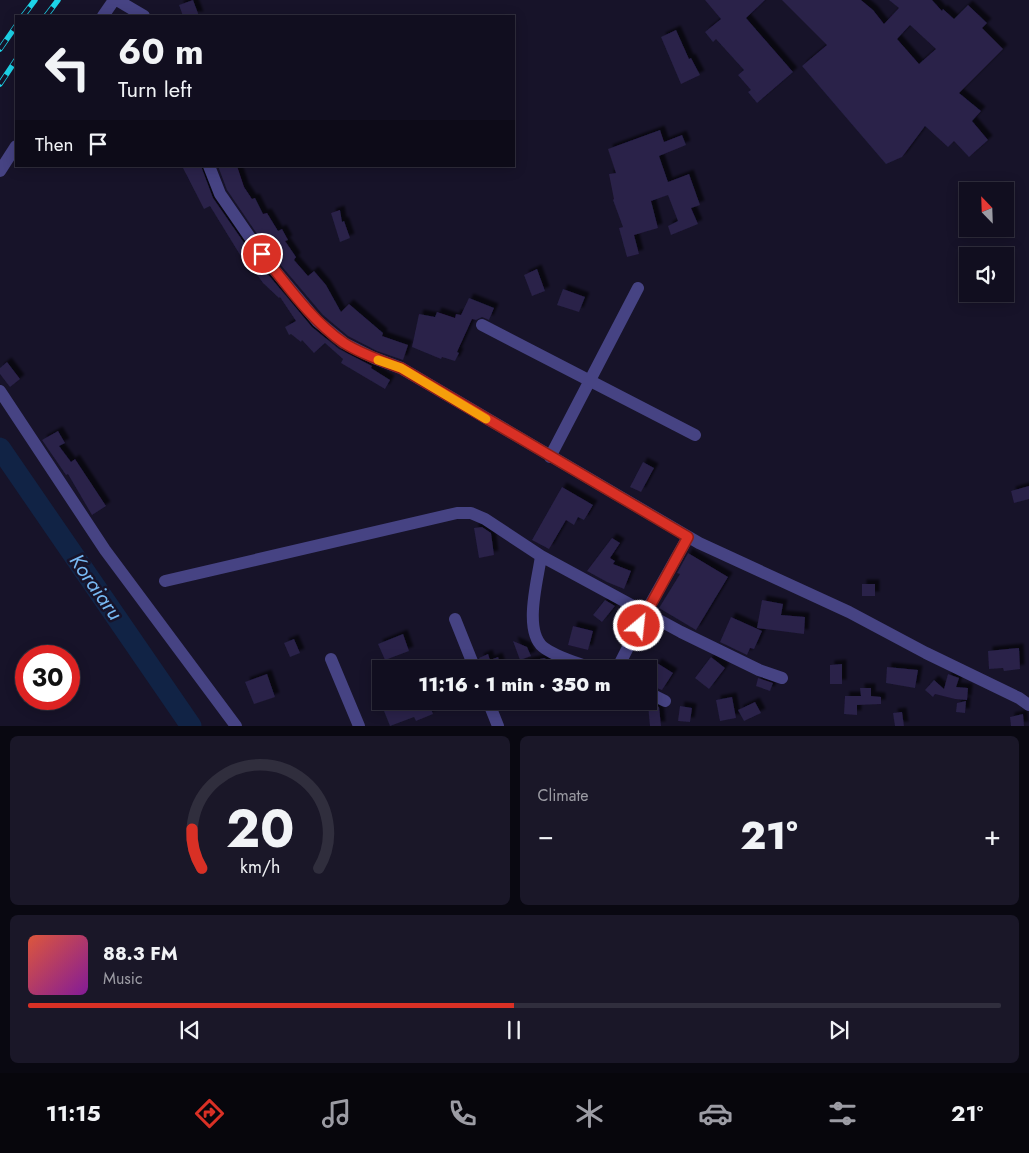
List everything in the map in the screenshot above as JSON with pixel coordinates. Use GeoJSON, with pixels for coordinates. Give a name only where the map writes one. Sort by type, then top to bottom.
{"type":"FeatureCollection","features":[{"type":"Feature","properties":{"kind":"street"},"geometry":{"type":"LineString","coordinates":[[104,15],[116,0],[142,15]]}},
{"type":"Feature","properties":{"kind":"street"},"geometry":{"type":"LineString","coordinates":[[0,171],[15,148]]}},
{"type":"Feature","properties":{"kind":"street"},"geometry":{"type":"LineString","coordinates":[[209,167],[220,194],[262,254],[317,321],[344,343],[374,358],[401,368],[688,537],[849,612],[1019,698],[1029,705]]}},
{"type":"Feature","properties":{"kind":"street"},"geometry":{"type":"LineString","coordinates":[[550,457],[638,288]]}},
{"type":"Feature","properties":{"kind":"street"},"geometry":{"type":"LineString","coordinates":[[482,325],[695,435]]}},
{"type":"Feature","properties":{"kind":"street"},"geometry":{"type":"LineString","coordinates":[[0,390],[105,550],[236,726]]}},
{"type":"Feature","properties":{"kind":"street"},"geometry":{"type":"LineString","coordinates":[[165,580],[457,513],[471,513],[485,519],[542,556],[646,612],[758,670],[782,678]]}},
{"type":"Feature","properties":{"kind":"street"},"geometry":{"type":"LineString","coordinates":[[622,660],[688,537]]}},
{"type":"Feature","properties":{"kind":"street"},"geometry":{"type":"LineString","coordinates":[[542,556],[532,621],[537,640],[549,651],[571,660]]}},
{"type":"Feature","properties":{"kind":"street"},"geometry":{"type":"LineString","coordinates":[[454,619],[471,660]]}},
{"type":"Feature","properties":{"kind":"street"},"geometry":{"type":"LineString","coordinates":[[331,660],[359,726]]}},
{"type":"Feature","properties":{"kind":"street"},"geometry":{"type":"LineString","coordinates":[[657,697],[665,701]]}},
{"type":"Feature","properties":{"kind":"street"},"geometry":{"type":"LineString","coordinates":[[492,710],[498,726]]}},
{"type":"Feature","properties":{"kind":"building"},"geometry":{"type":"Polygon","coordinates":[[[193,0],[199,15],[183,15],[179,5],[193,0]]]}},
{"type":"Feature","properties":{"kind":"building"},"geometry":{"type":"Polygon","coordinates":[[[705,0],[765,0],[746,18],[793,72],[757,103],[748,92],[751,90],[738,75],[744,70],[716,39],[713,42],[705,32],[721,19],[705,0]]]}},
{"type":"Feature","properties":{"kind":"building"},"geometry":{"type":"Polygon","coordinates":[[[782,0],[861,0],[873,10],[884,24],[899,8],[889,0],[932,0],[942,11],[943,9],[954,19],[968,5],[987,23],[982,28],[1003,49],[959,93],[981,111],[972,121],[988,140],[969,157],[954,141],[948,147],[925,126],[902,157],[886,164],[802,66],[827,45],[782,0]],[[910,25],[897,39],[919,64],[936,49],[910,25]]]}},
{"type":"Feature","properties":{"kind":"building"},"geometry":{"type":"Polygon","coordinates":[[[676,30],[689,59],[691,58],[700,75],[681,84],[661,37],[676,30]]]}},
{"type":"Feature","properties":{"kind":"building"},"geometry":{"type":"Polygon","coordinates":[[[660,130],[664,142],[682,135],[686,145],[659,156],[668,182],[689,174],[700,205],[691,208],[698,224],[671,235],[668,226],[678,221],[668,195],[651,201],[658,228],[634,235],[639,254],[627,257],[619,228],[623,227],[613,200],[609,174],[616,173],[608,149],[660,130]]]}},
{"type":"Feature","properties":{"kind":"building"},"geometry":{"type":"Polygon","coordinates":[[[183,167],[201,167],[213,198],[256,260],[312,327],[339,349],[372,366],[371,368],[390,380],[385,389],[341,363],[343,359],[325,343],[314,353],[302,340],[301,342],[291,334],[289,335],[285,327],[296,321],[280,297],[263,283],[253,269],[250,271],[210,206],[204,209],[183,167]]]}},
{"type":"Feature","properties":{"kind":"building"},"geometry":{"type":"Polygon","coordinates":[[[218,167],[237,167],[244,187],[252,199],[255,198],[263,214],[267,213],[278,231],[282,229],[288,240],[285,241],[296,257],[294,260],[308,276],[314,271],[326,285],[341,312],[349,304],[383,333],[382,336],[408,345],[403,360],[377,351],[348,336],[323,315],[268,250],[227,190],[218,167]]]}},
{"type":"Feature","properties":{"kind":"building"},"geometry":{"type":"Polygon","coordinates":[[[340,210],[342,222],[344,221],[350,238],[340,242],[331,213],[340,210]]]}},
{"type":"Feature","properties":{"kind":"building"},"geometry":{"type":"Polygon","coordinates":[[[537,269],[545,291],[532,296],[524,275],[537,269]]]}},
{"type":"Feature","properties":{"kind":"building"},"geometry":{"type":"Polygon","coordinates":[[[563,289],[585,297],[579,312],[557,305],[563,289]]]}},
{"type":"Feature","properties":{"kind":"building"},"geometry":{"type":"Polygon","coordinates":[[[469,298],[494,308],[489,320],[482,317],[476,320],[472,319],[457,352],[459,353],[455,361],[442,357],[441,359],[412,347],[419,314],[435,317],[437,312],[455,318],[456,314],[461,315],[469,298]]]}},
{"type":"Feature","properties":{"kind":"building"},"geometry":{"type":"Polygon","coordinates":[[[7,362],[20,379],[10,387],[0,374],[0,368],[7,362]]]}},
{"type":"Feature","properties":{"kind":"building"},"geometry":{"type":"Polygon","coordinates":[[[58,431],[65,443],[59,446],[71,462],[75,459],[106,506],[92,515],[68,474],[66,475],[42,440],[58,431]]]}},
{"type":"Feature","properties":{"kind":"building"},"geometry":{"type":"Polygon","coordinates":[[[643,462],[654,468],[641,492],[630,487],[643,462]]]}},
{"type":"Feature","properties":{"kind":"building"},"geometry":{"type":"Polygon","coordinates":[[[1029,486],[1029,499],[1014,503],[1011,491],[1029,486]]]}},
{"type":"Feature","properties":{"kind":"building"},"geometry":{"type":"Polygon","coordinates":[[[562,487],[593,505],[584,520],[578,517],[574,525],[566,520],[549,549],[532,540],[562,487]]]}},
{"type":"Feature","properties":{"kind":"building"},"geometry":{"type":"Polygon","coordinates":[[[482,527],[491,533],[494,555],[479,558],[474,528],[482,527]]]}},
{"type":"Feature","properties":{"kind":"building"},"geometry":{"type":"Polygon","coordinates":[[[612,538],[620,543],[610,558],[615,561],[613,564],[631,571],[624,589],[587,571],[612,538]]]}},
{"type":"Feature","properties":{"kind":"building"},"geometry":{"type":"Polygon","coordinates":[[[688,553],[728,577],[696,630],[659,608],[680,574],[677,573],[688,553]]]}},
{"type":"Feature","properties":{"kind":"building"},"geometry":{"type":"Polygon","coordinates":[[[862,584],[875,584],[875,596],[862,596],[862,584]]]}},
{"type":"Feature","properties":{"kind":"building"},"geometry":{"type":"Polygon","coordinates":[[[605,600],[615,606],[602,622],[593,615],[605,600]]]}},
{"type":"Feature","properties":{"kind":"building"},"geometry":{"type":"Polygon","coordinates":[[[762,600],[783,604],[781,615],[805,617],[804,634],[757,628],[762,600]]]}},
{"type":"Feature","properties":{"kind":"building"},"geometry":{"type":"Polygon","coordinates":[[[731,617],[762,631],[754,649],[750,648],[747,655],[720,642],[731,617]]]}},
{"type":"Feature","properties":{"kind":"building"},"geometry":{"type":"Polygon","coordinates":[[[573,626],[593,631],[588,650],[568,645],[573,626]]]}},
{"type":"Feature","properties":{"kind":"building"},"geometry":{"type":"Polygon","coordinates":[[[403,634],[409,651],[385,660],[378,644],[403,634]]]}},
{"type":"Feature","properties":{"kind":"building"},"geometry":{"type":"Polygon","coordinates":[[[294,639],[300,653],[290,657],[284,643],[294,639]]]}},
{"type":"Feature","properties":{"kind":"building"},"geometry":{"type":"Polygon","coordinates":[[[513,641],[527,647],[531,656],[520,660],[513,641]]]}},
{"type":"Feature","properties":{"kind":"building"},"geometry":{"type":"Polygon","coordinates":[[[1019,648],[1020,669],[1004,671],[1003,668],[989,669],[988,651],[1019,648]]]}},
{"type":"Feature","properties":{"kind":"building"},"geometry":{"type":"Polygon","coordinates":[[[488,654],[490,660],[480,660],[479,658],[488,654]]]}},
{"type":"Feature","properties":{"kind":"building"},"geometry":{"type":"Polygon","coordinates":[[[711,657],[725,668],[709,689],[695,678],[711,657]]]}},
{"type":"Feature","properties":{"kind":"building"},"geometry":{"type":"Polygon","coordinates":[[[657,663],[673,673],[662,690],[657,688],[657,663]]]}},
{"type":"Feature","properties":{"kind":"building"},"geometry":{"type":"Polygon","coordinates":[[[842,664],[842,684],[830,684],[830,665],[842,664]]]}},
{"type":"Feature","properties":{"kind":"building"},"geometry":{"type":"Polygon","coordinates":[[[887,667],[918,670],[915,688],[886,683],[887,667]]]}},
{"type":"Feature","properties":{"kind":"building"},"geometry":{"type":"Polygon","coordinates":[[[267,674],[275,697],[254,704],[245,682],[267,674]]]}},
{"type":"Feature","properties":{"kind":"building"},"geometry":{"type":"Polygon","coordinates":[[[948,674],[959,678],[956,687],[968,688],[967,700],[935,694],[933,697],[925,690],[934,680],[944,689],[948,674]]]}},
{"type":"Feature","properties":{"kind":"building"},"geometry":{"type":"Polygon","coordinates":[[[758,678],[773,683],[770,691],[756,686],[758,678]]]}},
{"type":"Feature","properties":{"kind":"building"},"geometry":{"type":"Polygon","coordinates":[[[860,688],[871,688],[871,696],[881,697],[881,704],[857,705],[857,715],[844,714],[845,696],[861,696],[860,688]]]}},
{"type":"Feature","properties":{"kind":"building"},"geometry":{"type":"Polygon","coordinates":[[[732,697],[736,718],[720,721],[716,700],[732,697]]]}},
{"type":"Feature","properties":{"kind":"building"},"geometry":{"type":"Polygon","coordinates":[[[966,701],[965,713],[956,712],[957,703],[966,701]]]}},
{"type":"Feature","properties":{"kind":"building"},"geometry":{"type":"Polygon","coordinates":[[[755,702],[761,713],[744,721],[738,710],[755,702]]]}},
{"type":"Feature","properties":{"kind":"building"},"geometry":{"type":"Polygon","coordinates":[[[657,706],[659,707],[661,726],[650,726],[648,710],[657,710],[657,706]]]}},
{"type":"Feature","properties":{"kind":"building"},"geometry":{"type":"Polygon","coordinates":[[[680,706],[692,708],[690,722],[678,721],[680,706]]]}},
{"type":"Feature","properties":{"kind":"building"},"geometry":{"type":"Polygon","coordinates":[[[384,710],[431,710],[433,714],[416,721],[414,717],[390,726],[384,710]]]}},
{"type":"Feature","properties":{"kind":"building"},"geometry":{"type":"Polygon","coordinates":[[[902,712],[904,726],[895,726],[893,713],[902,712]]]}},
{"type":"Feature","properties":{"kind":"building"},"geometry":{"type":"Polygon","coordinates":[[[1023,714],[1024,726],[1011,726],[1010,717],[1023,714]]]}},
{"type":"Feature","properties":{"kind":"waterway","name":"Koraiaru"},"geometry":{"type":"LineString","coordinates":[[0,448],[191,726]]}},
{"type":"Feature","properties":{"kind":"railway"},"geometry":{"type":"LineString","coordinates":[[24,15],[35,0]]}},
{"type":"Feature","properties":{"kind":"railway"},"geometry":{"type":"LineString","coordinates":[[47,15],[58,0]]}},
{"type":"Feature","properties":{"kind":"railway"},"geometry":{"type":"LineString","coordinates":[[0,49],[15,27]]}},
{"type":"Feature","properties":{"kind":"railway"},"geometry":{"type":"LineString","coordinates":[[0,84],[15,62]]}},
{"type":"Feature","properties":{"kind":"slow traffic"},"geometry":{"type":"LineString","coordinates":[[378,360],[401,368],[486,419]]}},
{"type":"Feature","properties":{"kind":"route"},"geometry":{"type":"LineString","coordinates":[[262,254],[317,321],[344,343],[374,358],[401,368],[688,537],[639,626]]}}]}
